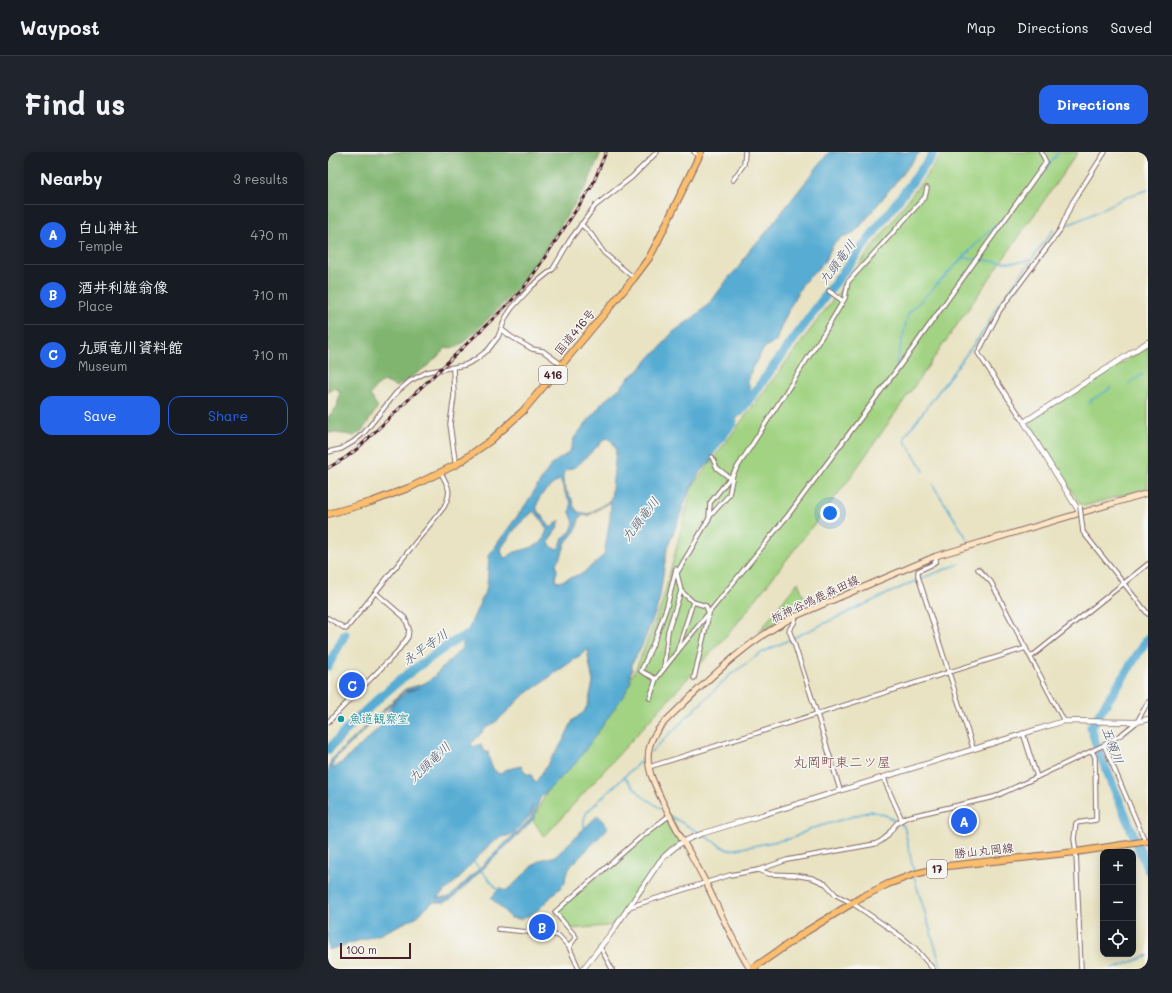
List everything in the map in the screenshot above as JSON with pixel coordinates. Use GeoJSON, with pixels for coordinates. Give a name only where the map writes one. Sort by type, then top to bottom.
{"type":"FeatureCollection","features":[{"type":"Feature","properties":{"kind":"main road","name":"国道416号"},"geometry":{"type":"LineString","coordinates":[[328,514],[396,493],[442,473],[490,441],[514,421],[562,365],[649,258],[700,155]]}},
{"type":"Feature","properties":{"kind":"main road","name":"栃神谷鳴鹿森田線"},"geometry":{"type":"LineString","coordinates":[[749,969],[655,784],[649,764],[650,745],[655,734],[664,723],[720,668],[762,636],[796,616],[936,556],[1080,510],[1148,493]]}},
{"type":"Feature","properties":{"kind":"main road","name":"勝山丸岡線"},"geometry":{"type":"LineString","coordinates":[[749,969],[806,931],[852,903],[888,884],[915,874],[948,866],[1076,852],[1146,841]]}},
{"type":"Feature","properties":{"kind":"street"},"geometry":{"type":"LineString","coordinates":[[328,452],[341,449],[364,433],[402,386],[427,372],[465,365],[482,355],[494,342],[512,308],[532,286],[553,269],[581,224],[595,206],[632,177],[657,152]]}},
{"type":"Feature","properties":{"kind":"street"},"geometry":{"type":"LineString","coordinates":[[694,152],[700,155]]}},
{"type":"Feature","properties":{"kind":"street"},"geometry":{"type":"LineString","coordinates":[[733,180],[744,164],[745,152]]}},
{"type":"Feature","properties":{"kind":"street"},"geometry":{"type":"LineString","coordinates":[[650,698],[656,679],[789,514],[913,348],[1046,162],[1041,152]]}},
{"type":"Feature","properties":{"kind":"street"},"geometry":{"type":"LineString","coordinates":[[1105,152],[1072,203],[1060,230],[1000,310],[978,353],[1080,510],[1083,532],[1148,614]]}},
{"type":"Feature","properties":{"kind":"street"},"geometry":{"type":"LineString","coordinates":[[709,519],[710,504],[731,476],[845,298],[848,282],[925,197],[927,188]]}},
{"type":"Feature","properties":{"kind":"street"},"geometry":{"type":"LineString","coordinates":[[581,224],[591,234],[604,253],[634,278]]}},
{"type":"Feature","properties":{"kind":"street"},"geometry":{"type":"LineString","coordinates":[[829,291],[843,301]]}},
{"type":"Feature","properties":{"kind":"street"},"geometry":{"type":"LineString","coordinates":[[502,329],[510,336],[532,348],[543,351],[562,365]]}},
{"type":"Feature","properties":{"kind":"street"},"geometry":{"type":"LineString","coordinates":[[1024,422],[1148,342]]}},
{"type":"Feature","properties":{"kind":"street"},"geometry":{"type":"LineString","coordinates":[[453,368],[454,396],[450,424],[455,461],[457,464]]}},
{"type":"Feature","properties":{"kind":"street"},"geometry":{"type":"LineString","coordinates":[[712,457],[717,468],[731,476]]}},
{"type":"Feature","properties":{"kind":"street"},"geometry":{"type":"LineString","coordinates":[[328,618],[346,629],[376,593],[446,503],[449,492],[448,485],[442,473]]}},
{"type":"Feature","properties":{"kind":"street"},"geometry":{"type":"LineString","coordinates":[[677,573],[709,519],[729,495],[731,476]]}},
{"type":"Feature","properties":{"kind":"street"},"geometry":{"type":"LineString","coordinates":[[936,556],[936,561],[918,571],[918,576],[950,672],[973,748]]}},
{"type":"Feature","properties":{"kind":"street"},"geometry":{"type":"LineString","coordinates":[[1031,657],[1148,564]]}},
{"type":"Feature","properties":{"kind":"street"},"geometry":{"type":"LineString","coordinates":[[656,679],[641,671],[667,606],[676,569],[681,591],[668,631],[664,669]]}},
{"type":"Feature","properties":{"kind":"street"},"geometry":{"type":"LineString","coordinates":[[978,570],[991,582],[1064,721]]}},
{"type":"Feature","properties":{"kind":"street"},"geometry":{"type":"LineString","coordinates":[[681,591],[693,602],[706,606],[709,614],[694,678]]}},
{"type":"Feature","properties":{"kind":"street"},"geometry":{"type":"LineString","coordinates":[[328,722],[397,652],[408,637],[409,629],[405,618],[376,593]]}},
{"type":"Feature","properties":{"kind":"street"},"geometry":{"type":"LineString","coordinates":[[677,652],[693,602]]}},
{"type":"Feature","properties":{"kind":"street"},"geometry":{"type":"LineString","coordinates":[[796,616],[794,623],[789,630],[790,635],[817,714],[840,790]]}},
{"type":"Feature","properties":{"kind":"street"},"geometry":{"type":"LineString","coordinates":[[649,764],[817,714],[1026,648]]}},
{"type":"Feature","properties":{"kind":"street"},"geometry":{"type":"LineString","coordinates":[[629,907],[730,875],[758,870],[787,860],[875,844],[883,841],[896,824],[902,820],[994,797],[1104,745],[1122,734],[1137,722],[1148,702]]}},
{"type":"Feature","properties":{"kind":"street"},"geometry":{"type":"LineString","coordinates":[[583,969],[629,907],[660,861],[669,851],[683,840],[973,748],[1064,721],[1137,722],[1148,719]]}},
{"type":"Feature","properties":{"kind":"street"},"geometry":{"type":"LineString","coordinates":[[1023,733],[1037,777]]}},
{"type":"Feature","properties":{"kind":"street"},"geometry":{"type":"LineString","coordinates":[[1104,745],[1146,841]]}},
{"type":"Feature","properties":{"kind":"street"},"geometry":{"type":"LineString","coordinates":[[1080,969],[1076,852],[1074,839],[1076,823],[1096,820],[1095,757],[1092,751]]}},
{"type":"Feature","properties":{"kind":"street"},"geometry":{"type":"LineString","coordinates":[[884,776],[902,820]]}},
{"type":"Feature","properties":{"kind":"street"},"geometry":{"type":"LineString","coordinates":[[568,947],[576,937],[554,912],[640,838],[670,815]]}},
{"type":"Feature","properties":{"kind":"street"},"geometry":{"type":"LineString","coordinates":[[758,870],[769,874],[794,875],[812,878],[826,884],[836,895],[852,903],[902,937],[915,948],[933,969]]}},
{"type":"Feature","properties":{"kind":"street"},"geometry":{"type":"LineString","coordinates":[[498,929],[528,932],[536,931],[559,936],[568,947],[579,969]]}},
{"type":"Feature","properties":{"kind":"street"},"geometry":{"type":"LineString","coordinates":[[600,947],[612,969]]}},
{"type":"Feature","properties":{"kind":"green space"},"geometry":{"type":"Polygon","coordinates":[[[328,152],[601,152],[587,185],[515,292],[458,347],[446,348],[430,364],[397,387],[384,381],[374,389],[370,395],[378,407],[362,431],[354,436],[328,432],[328,417],[337,407],[340,391],[334,388],[328,392],[328,152]]]}},
{"type":"Feature","properties":{"kind":"green space"},"geometry":{"type":"Polygon","coordinates":[[[944,152],[1078,152],[847,482],[735,626],[544,837],[533,820],[548,789],[635,671],[662,604],[692,487],[944,152]]]}},
{"type":"Feature","properties":{"kind":"green space"},"geometry":{"type":"Polygon","coordinates":[[[1148,347],[1148,488],[1084,506],[1080,504],[1030,426],[1031,420],[1148,347]]]}},
{"type":"Feature","properties":{"kind":"green space"},"geometry":{"type":"Polygon","coordinates":[[[798,582],[807,605],[758,633],[798,582]]]}},
{"type":"Feature","properties":{"kind":"green space"},"geometry":{"type":"Polygon","coordinates":[[[670,815],[683,841],[669,851],[617,922],[608,926],[569,929],[555,912],[670,815]]]}},
{"type":"Feature","properties":{"kind":"water"},"geometry":{"type":"Polygon","coordinates":[[[829,152],[920,152],[858,229],[853,233],[842,237],[833,245],[824,262],[803,283],[790,307],[776,342],[765,347],[752,368],[748,383],[750,388],[749,398],[746,406],[730,428],[718,438],[714,444],[711,461],[700,472],[689,492],[667,549],[659,601],[641,648],[632,664],[632,671],[630,674],[631,681],[626,692],[575,764],[540,798],[533,820],[453,898],[444,902],[433,902],[416,917],[381,934],[328,950],[328,772],[331,760],[405,689],[423,684],[430,680],[461,649],[487,587],[489,555],[526,504],[552,464],[568,453],[574,438],[604,401],[621,387],[629,377],[637,372],[654,353],[659,350],[673,332],[710,303],[730,276],[738,268],[751,248],[760,240],[829,152]],[[606,438],[577,466],[567,470],[563,474],[565,489],[578,512],[589,514],[611,500],[616,451],[612,441],[606,438]],[[560,480],[551,486],[538,501],[537,510],[551,528],[560,520],[557,529],[549,540],[550,545],[555,549],[559,548],[563,538],[571,531],[574,523],[570,512],[571,503],[560,480]],[[608,503],[589,515],[580,516],[576,530],[566,542],[562,554],[556,564],[556,581],[559,582],[583,573],[604,555],[611,503],[608,503]],[[534,511],[518,525],[502,547],[501,551],[504,558],[515,552],[532,547],[542,542],[547,530],[541,519],[534,511]],[[589,649],[523,696],[497,721],[486,728],[471,744],[473,747],[481,744],[485,752],[488,752],[492,767],[499,774],[504,770],[521,766],[526,774],[531,774],[534,782],[536,782],[563,741],[573,720],[584,712],[588,704],[593,682],[588,656],[589,649]],[[420,688],[405,691],[333,761],[333,769],[349,757],[385,722],[392,705],[406,692],[420,688]],[[533,805],[529,817],[512,834],[499,838],[492,843],[461,875],[462,876],[437,898],[447,898],[452,895],[531,818],[533,805]]]}},
{"type":"Feature","properties":{"kind":"water"},"geometry":{"type":"Polygon","coordinates":[[[598,815],[608,828],[571,866],[566,874],[565,883],[539,909],[521,919],[511,918],[491,898],[501,887],[505,891],[513,885],[540,860],[556,856],[598,815]]]}},
{"type":"Feature","properties":{"kind":"waterway","name":"九頭竜川"},"geometry":{"type":"LineString","coordinates":[[740,412],[829,291],[935,152]]}},
{"type":"Feature","properties":{"kind":"waterway"},"geometry":{"type":"LineString","coordinates":[[1024,196],[1059,152]]}},
{"type":"Feature","properties":{"kind":"waterway"},"geometry":{"type":"LineString","coordinates":[[1063,226],[1085,218],[1126,197],[1148,190]]}},
{"type":"Feature","properties":{"kind":"waterway"},"geometry":{"type":"LineString","coordinates":[[896,366],[908,314],[987,233],[1004,218]]}},
{"type":"Feature","properties":{"kind":"waterway"},"geometry":{"type":"LineString","coordinates":[[924,471],[906,443],[906,435],[983,332],[997,307],[1054,229]]}},
{"type":"Feature","properties":{"kind":"waterway"},"geometry":{"type":"LineString","coordinates":[[964,258],[1006,262],[1022,262],[1030,260]]}},
{"type":"Feature","properties":{"kind":"waterway"},"geometry":{"type":"LineString","coordinates":[[1129,384],[1143,374]]}},
{"type":"Feature","properties":{"kind":"waterway"},"geometry":{"type":"LineString","coordinates":[[1089,403],[1091,400],[1111,387]]}},
{"type":"Feature","properties":{"kind":"waterway","name":"九頭竜川"},"geometry":{"type":"LineString","coordinates":[[707,456],[733,422]]}},
{"type":"Feature","properties":{"kind":"waterway"},"geometry":{"type":"LineString","coordinates":[[933,485],[968,540]]}},
{"type":"Feature","properties":{"kind":"waterway"},"geometry":{"type":"LineString","coordinates":[[651,752],[730,675],[761,653],[917,580],[959,564]]}},
{"type":"Feature","properties":{"kind":"waterway","name":"永平寺川"},"geometry":{"type":"LineString","coordinates":[[328,750],[364,712],[402,678],[452,642],[478,632]]}},
{"type":"Feature","properties":{"kind":"waterway"},"geometry":{"type":"LineString","coordinates":[[328,666],[345,634]]}},
{"type":"Feature","properties":{"kind":"waterway","name":"五領川"},"geometry":{"type":"LineString","coordinates":[[1148,638],[1091,727],[1097,747],[1148,870]]}},
{"type":"Feature","properties":{"kind":"waterway"},"geometry":{"type":"LineString","coordinates":[[584,830],[584,819],[587,812],[646,756]]}},
{"type":"Feature","properties":{"kind":"waterway"},"geometry":{"type":"LineString","coordinates":[[625,778],[642,796],[666,812]]}},
{"type":"Feature","properties":{"kind":"waterway"},"geometry":{"type":"LineString","coordinates":[[703,835],[728,850],[793,838],[810,829],[871,811],[885,815],[904,826],[914,873]]}},
{"type":"Feature","properties":{"kind":"waterway"},"geometry":{"type":"LineString","coordinates":[[672,817],[700,833]]}},
{"type":"Feature","properties":{"kind":"waterway"},"geometry":{"type":"LineString","coordinates":[[473,861],[499,891]]}},
{"type":"Feature","properties":{"kind":"waterway"},"geometry":{"type":"LineString","coordinates":[[914,877],[942,969]]}},
{"type":"Feature","properties":{"kind":"waterway"},"geometry":{"type":"LineString","coordinates":[[1112,969],[1148,956]]}},
{"type":"Feature","properties":{"kind":"railway"},"geometry":{"type":"LineString","coordinates":[[328,468],[357,449],[523,289],[592,186],[606,152]]}},
{"type":"Feature","properties":{"kind":"place","name":"九頭竜川資料館"},"geometry":{"type":"Point","coordinates":[352,685]}},
{"type":"Feature","properties":{"kind":"place","name":"魚道観察室"},"geometry":{"type":"Point","coordinates":[341,719]}},
{"type":"Feature","properties":{"kind":"place","name":"白山神社"},"geometry":{"type":"Point","coordinates":[964,821]}},
{"type":"Feature","properties":{"kind":"place","name":"酒井利雄翁像"},"geometry":{"type":"Point","coordinates":[542,927]}},
{"type":"Feature","properties":{"kind":"district","name":"丸岡町東二ツ屋"},"geometry":{"type":"Point","coordinates":[842,762]}}]}
